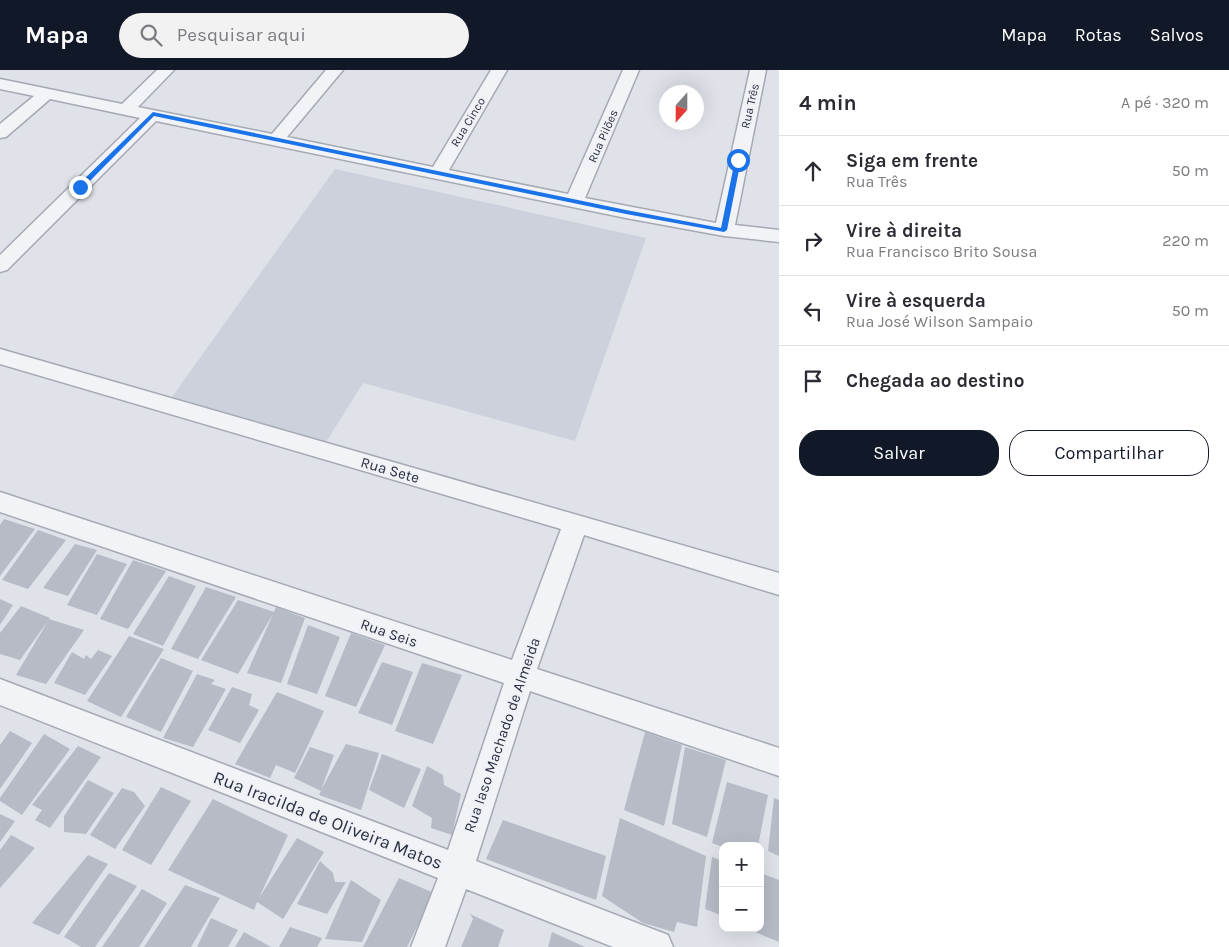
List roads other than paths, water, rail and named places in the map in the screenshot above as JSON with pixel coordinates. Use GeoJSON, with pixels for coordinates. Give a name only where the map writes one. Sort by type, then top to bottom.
{"type":"FeatureCollection","features":[{"type":"Feature","properties":{"kind":"street"},"geometry":{"type":"LineString","coordinates":[[126,108],[166,70]]}},
{"type":"Feature","properties":{"kind":"street"},"geometry":{"type":"LineString","coordinates":[[276,140],[335,70]]}},
{"type":"Feature","properties":{"kind":"street","name":"Rua Cinco"},"geometry":{"type":"LineString","coordinates":[[438,173],[499,70]]}},
{"type":"Feature","properties":{"kind":"street","name":"Rua Pilões"},"geometry":{"type":"LineString","coordinates":[[574,201],[631,70]]}},
{"type":"Feature","properties":{"kind":"street","name":"Rua Três"},"geometry":{"type":"LineString","coordinates":[[724,230],[758,70]]}},
{"type":"Feature","properties":{"kind":"street"},"geometry":{"type":"LineString","coordinates":[[0,84],[126,108],[574,201],[724,230],[779,236]]}},
{"type":"Feature","properties":{"kind":"street"},"geometry":{"type":"LineString","coordinates":[[0,133],[47,93]]}},
{"type":"Feature","properties":{"kind":"street"},"geometry":{"type":"LineString","coordinates":[[0,266],[153,114]]}},
{"type":"Feature","properties":{"kind":"street","name":"Rua Sete"},"geometry":{"type":"LineString","coordinates":[[0,356],[576,523],[779,584]]}},
{"type":"Feature","properties":{"kind":"street","name":"Rua Seis"},"geometry":{"type":"LineString","coordinates":[[0,502],[779,762]]}},
{"type":"Feature","properties":{"kind":"street","name":"Rua Iaso Machado de Almeida"},"geometry":{"type":"LineString","coordinates":[[428,947],[457,871],[520,677],[576,523]]}},
{"type":"Feature","properties":{"kind":"street","name":"Rua Iracilda de Oliveira Matos"},"geometry":{"type":"LineString","coordinates":[[0,692],[656,947]]}}]}
